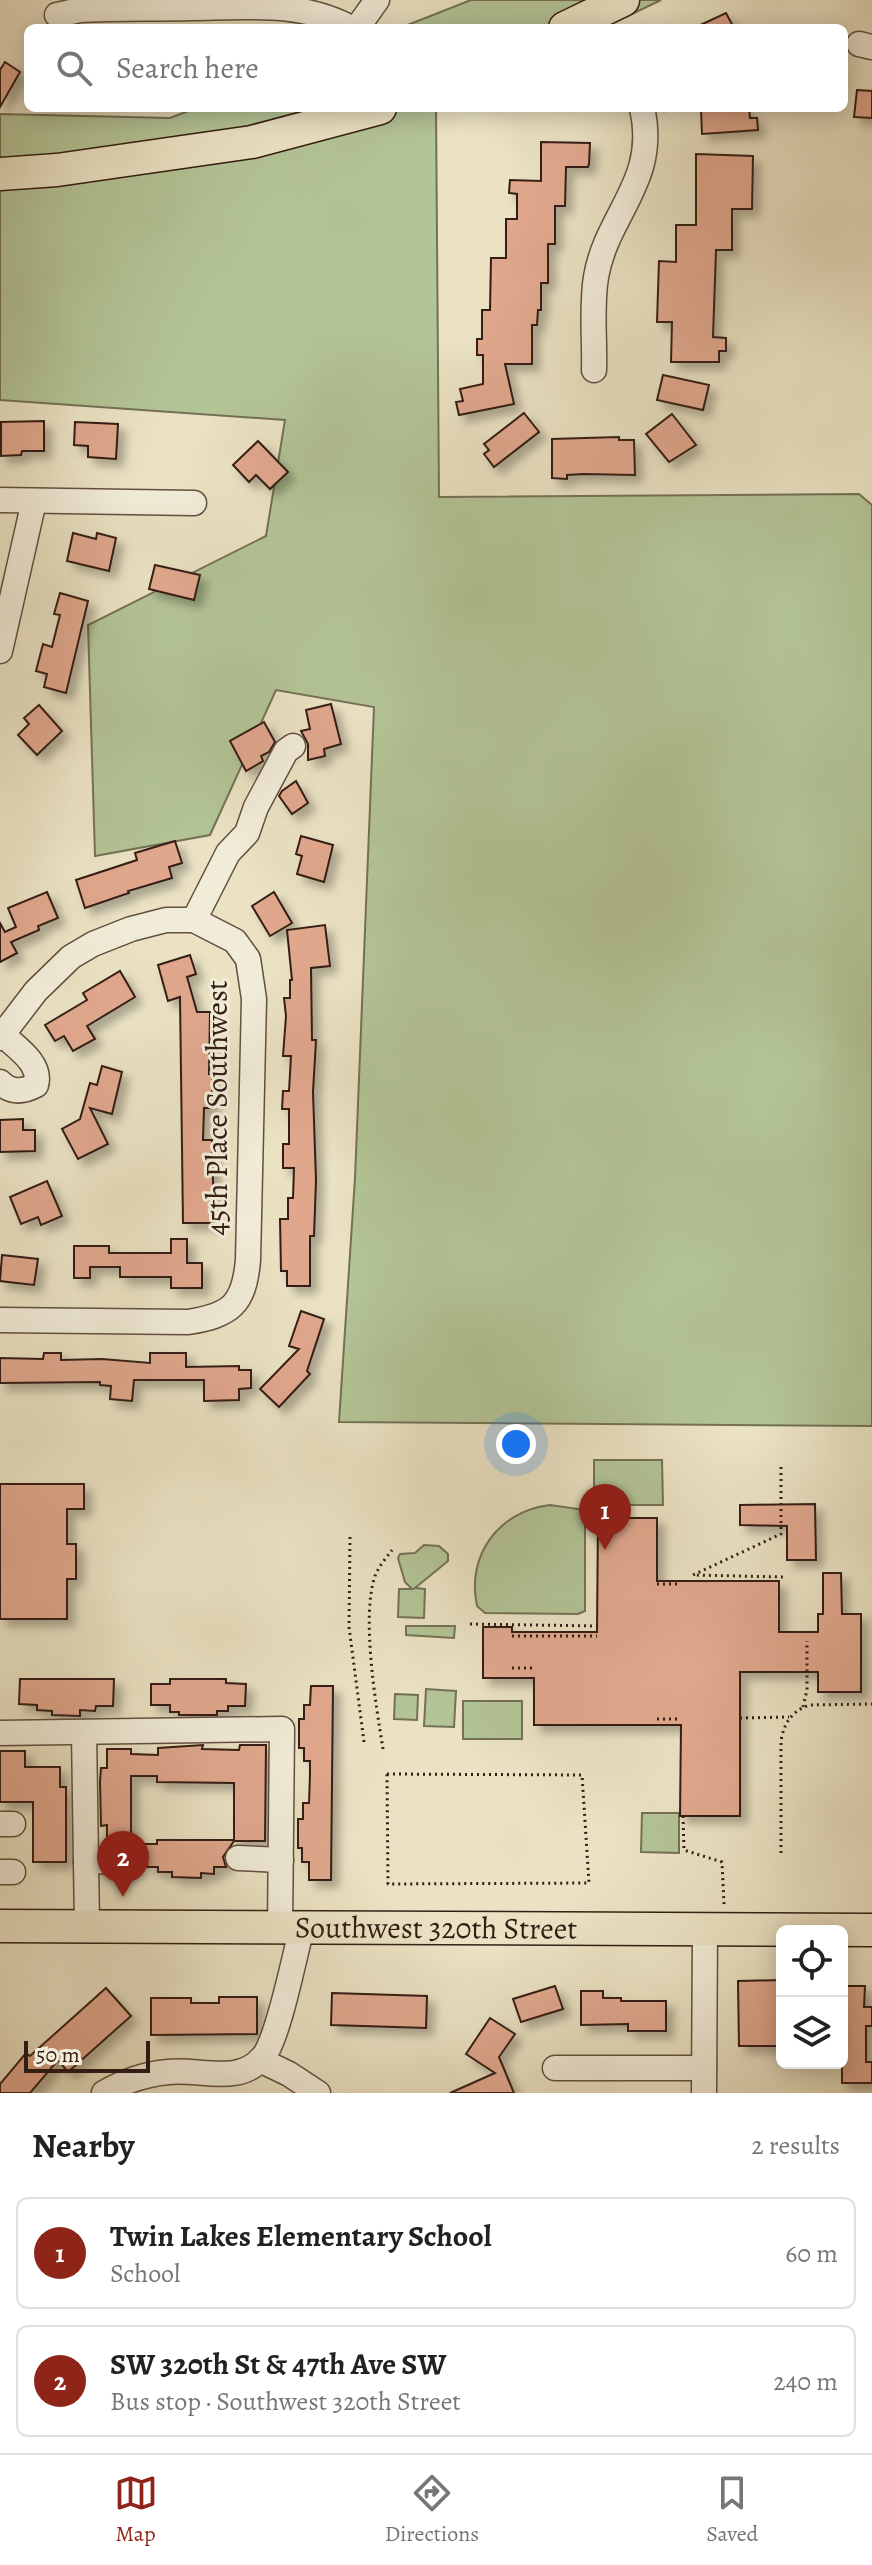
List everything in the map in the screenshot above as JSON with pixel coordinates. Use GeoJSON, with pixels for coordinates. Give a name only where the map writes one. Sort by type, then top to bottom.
{"type":"FeatureCollection","features":[{"type":"Feature","properties":{"kind":"main road"},"geometry":{"type":"LineString","coordinates":[[577,24],[611,13]]}},
{"type":"Feature","properties":{"kind":"main road"},"geometry":{"type":"LineString","coordinates":[[0,174],[57,170],[252,142],[308,118],[351,112]]}},
{"type":"Feature","properties":{"kind":"main road","name":"Southwest 320th Street"},"geometry":{"type":"LineString","coordinates":[[0,1926],[872,1930]]}},
{"type":"Feature","properties":{"kind":"street"},"geometry":{"type":"LineString","coordinates":[[360,24],[377,0]]}},
{"type":"Feature","properties":{"kind":"street"},"geometry":{"type":"LineString","coordinates":[[57,15],[80,10],[136,7],[262,7],[308,11],[343,24]]}},
{"type":"Feature","properties":{"kind":"street"},"geometry":{"type":"LineString","coordinates":[[594,370],[596,279],[605,246],[636,188],[644,163],[646,139],[643,112]]}},
{"type":"Feature","properties":{"kind":"street"},"geometry":{"type":"LineString","coordinates":[[0,500],[194,503]]}},
{"type":"Feature","properties":{"kind":"street"},"geometry":{"type":"LineString","coordinates":[[0,651],[34,501]]}},
{"type":"Feature","properties":{"kind":"street"},"geometry":{"type":"LineString","coordinates":[[194,920],[223,860],[247,833],[256,807],[286,751],[293,746]]}},
{"type":"Feature","properties":{"kind":"street","name":"45th Place Southwest"},"geometry":{"type":"LineString","coordinates":[[0,1320],[188,1322],[214,1318],[235,1305],[245,1284],[248,1260],[253,984],[248,959],[235,941],[194,920],[166,920],[131,929],[93,944],[71,957],[36,991],[1,1036]]}},
{"type":"Feature","properties":{"kind":"street"},"geometry":{"type":"LineString","coordinates":[[0,1082],[15,1091],[26,1090],[36,1085],[38,1078],[35,1068],[1,1036]]}},
{"type":"Feature","properties":{"kind":"street"},"geometry":{"type":"LineString","coordinates":[[0,1733],[282,1729],[281,1860],[291,1927],[271,2041],[260,2060],[240,2071],[224,2074],[159,2073],[104,2093]]}},
{"type":"Feature","properties":{"kind":"street"},"geometry":{"type":"LineString","coordinates":[[84,1732],[87,1926]]}},
{"type":"Feature","properties":{"kind":"street"},"geometry":{"type":"LineString","coordinates":[[238,1858],[281,1860]]}},
{"type":"Feature","properties":{"kind":"street"},"geometry":{"type":"LineString","coordinates":[[86,1862],[134,1860]]}},
{"type":"Feature","properties":{"kind":"street"},"geometry":{"type":"LineString","coordinates":[[704,2093],[715,1929]]}},
{"type":"Feature","properties":{"kind":"street"},"geometry":{"type":"LineString","coordinates":[[260,2060],[318,2093]]}},
{"type":"Feature","properties":{"kind":"street"},"geometry":{"type":"LineString","coordinates":[[555,2068],[704,2068]]}},
{"type":"Feature","properties":{"kind":"path"},"geometry":{"type":"LineString","coordinates":[[781,1467],[781,1534],[693,1578],[785,1577]]}},
{"type":"Feature","properties":{"kind":"path"},"geometry":{"type":"LineString","coordinates":[[350,1537],[350,1641],[364,1742]]}},
{"type":"Feature","properties":{"kind":"path"},"geometry":{"type":"LineString","coordinates":[[383,1749],[371,1657],[372,1605],[375,1577],[392,1550]]}},
{"type":"Feature","properties":{"kind":"path"},"geometry":{"type":"LineString","coordinates":[[657,1584],[681,1584]]}},
{"type":"Feature","properties":{"kind":"path"},"geometry":{"type":"LineString","coordinates":[[470,1624],[597,1626]]}},
{"type":"Feature","properties":{"kind":"path"},"geometry":{"type":"LineString","coordinates":[[512,1636],[597,1636]]}},
{"type":"Feature","properties":{"kind":"path"},"geometry":{"type":"LineString","coordinates":[[803,1707],[807,1690],[807,1641]]}},
{"type":"Feature","properties":{"kind":"path"},"geometry":{"type":"LineString","coordinates":[[512,1668],[534,1668]]}},
{"type":"Feature","properties":{"kind":"path"},"geometry":{"type":"LineString","coordinates":[[781,1853],[781,1742],[784,1728],[803,1707],[813,1704],[872,1704]]}},
{"type":"Feature","properties":{"kind":"path"},"geometry":{"type":"LineString","coordinates":[[740,1718],[793,1716]]}},
{"type":"Feature","properties":{"kind":"path"},"geometry":{"type":"LineString","coordinates":[[657,1719],[681,1719]]}},
{"type":"Feature","properties":{"kind":"path"},"geometry":{"type":"LineString","coordinates":[[387,1774],[582,1775],[589,1883],[388,1884],[387,1774]]}},
{"type":"Feature","properties":{"kind":"path"},"geometry":{"type":"LineString","coordinates":[[683,1816],[684,1850],[722,1862],[715,1929]]}},
{"type":"Feature","properties":{"kind":"green space"},"geometry":{"type":"Polygon","coordinates":[[[471,0],[661,0],[611,24],[410,24],[471,0]]]}},
{"type":"Feature","properties":{"kind":"green space"},"geometry":{"type":"Polygon","coordinates":[[[186,112],[436,112],[439,497],[859,494],[872,505],[872,1426],[339,1422],[355,1178],[374,707],[276,690],[210,835],[95,856],[88,625],[266,536],[285,420],[0,400],[0,114],[170,118],[186,112]]]}},
{"type":"Feature","properties":{"kind":"green space"},"geometry":{"type":"Polygon","coordinates":[[[594,1460],[662,1460],[663,1505],[594,1505],[594,1460]]]}},
{"type":"Feature","properties":{"kind":"green space"},"geometry":{"type":"Polygon","coordinates":[[[550,1505],[585,1510],[585,1611],[578,1614],[485,1613],[477,1606],[475,1587],[482,1553],[490,1539],[516,1516],[550,1505]]]}},
{"type":"Feature","properties":{"kind":"green space"},"geometry":{"type":"Polygon","coordinates":[[[424,1545],[439,1546],[448,1554],[448,1561],[415,1588],[425,1589],[424,1618],[398,1617],[399,1589],[412,1589],[405,1582],[398,1558],[400,1554],[415,1553],[424,1545]]]}},
{"type":"Feature","properties":{"kind":"green space"},"geometry":{"type":"Polygon","coordinates":[[[406,1626],[455,1626],[454,1638],[406,1635],[406,1626]]]}},
{"type":"Feature","properties":{"kind":"green space"},"geometry":{"type":"Polygon","coordinates":[[[426,1689],[456,1691],[454,1727],[424,1726],[426,1689]]]}},
{"type":"Feature","properties":{"kind":"green space"},"geometry":{"type":"Polygon","coordinates":[[[395,1694],[418,1695],[417,1720],[394,1719],[395,1694]]]}},
{"type":"Feature","properties":{"kind":"green space"},"geometry":{"type":"Polygon","coordinates":[[[463,1701],[522,1701],[522,1739],[463,1739],[463,1701]]]}},
{"type":"Feature","properties":{"kind":"green space"},"geometry":{"type":"Polygon","coordinates":[[[642,1813],[679,1813],[679,1853],[641,1852],[642,1813]]]}},
{"type":"Feature","properties":{"kind":"building"},"geometry":{"type":"Polygon","coordinates":[[[726,13],[732,24],[703,24],[726,13]]]}},
{"type":"Feature","properties":{"kind":"building"},"geometry":{"type":"Polygon","coordinates":[[[5,62],[20,72],[0,107],[0,70],[5,62]]]}},
{"type":"Feature","properties":{"kind":"building"},"geometry":{"type":"Polygon","coordinates":[[[857,90],[872,91],[872,118],[854,117],[857,90]]]}},
{"type":"Feature","properties":{"kind":"building"},"geometry":{"type":"Polygon","coordinates":[[[701,112],[749,112],[750,118],[757,118],[758,130],[702,134],[701,112]]]}},
{"type":"Feature","properties":{"kind":"building"},"geometry":{"type":"Polygon","coordinates":[[[541,142],[590,143],[588,167],[566,167],[565,206],[555,206],[555,244],[548,244],[548,283],[541,283],[541,310],[538,310],[537,325],[532,325],[532,364],[505,364],[514,404],[459,415],[456,402],[463,401],[460,389],[483,384],[483,355],[477,355],[477,339],[482,339],[482,310],[490,310],[491,258],[506,258],[506,219],[517,219],[517,194],[509,193],[510,180],[541,181],[541,142]]]}},
{"type":"Feature","properties":{"kind":"building"},"geometry":{"type":"Polygon","coordinates":[[[696,154],[753,156],[752,209],[732,209],[732,250],[716,250],[713,337],[726,338],[726,351],[719,351],[719,362],[671,362],[672,322],[657,322],[659,261],[676,262],[676,225],[696,225],[696,154]]]}},
{"type":"Feature","properties":{"kind":"building"},"geometry":{"type":"Polygon","coordinates":[[[663,375],[709,385],[703,410],[657,400],[663,375]]]}},
{"type":"Feature","properties":{"kind":"building"},"geometry":{"type":"Polygon","coordinates":[[[524,413],[539,432],[494,467],[484,454],[489,450],[484,444],[524,413]]]}},
{"type":"Feature","properties":{"kind":"building"},"geometry":{"type":"Polygon","coordinates":[[[672,414],[696,445],[669,462],[646,434],[672,414]]]}},
{"type":"Feature","properties":{"kind":"building"},"geometry":{"type":"Polygon","coordinates":[[[44,421],[44,451],[22,451],[21,455],[1,456],[1,422],[44,421]]]}},
{"type":"Feature","properties":{"kind":"building"},"geometry":{"type":"Polygon","coordinates":[[[75,422],[118,424],[116,459],[88,457],[88,446],[74,445],[75,422]]]}},
{"type":"Feature","properties":{"kind":"building"},"geometry":{"type":"Polygon","coordinates":[[[619,437],[619,440],[634,440],[635,475],[584,474],[567,475],[567,479],[552,478],[552,439],[619,437]]]}},
{"type":"Feature","properties":{"kind":"building"},"geometry":{"type":"Polygon","coordinates":[[[258,441],[288,472],[270,489],[256,475],[249,482],[233,465],[258,441]]]}},
{"type":"Feature","properties":{"kind":"building"},"geometry":{"type":"Polygon","coordinates":[[[73,533],[96,539],[97,533],[116,538],[109,571],[67,561],[73,533]]]}},
{"type":"Feature","properties":{"kind":"building"},"geometry":{"type":"Polygon","coordinates":[[[155,565],[200,575],[194,600],[149,589],[155,565]]]}},
{"type":"Feature","properties":{"kind":"building"},"geometry":{"type":"Polygon","coordinates":[[[60,593],[88,601],[66,693],[44,687],[47,674],[36,671],[43,644],[52,647],[60,615],[54,614],[60,593]]]}},
{"type":"Feature","properties":{"kind":"building"},"geometry":{"type":"Polygon","coordinates":[[[331,704],[341,744],[324,749],[325,756],[308,760],[308,744],[301,731],[310,729],[306,710],[331,704]]]}},
{"type":"Feature","properties":{"kind":"building"},"geometry":{"type":"Polygon","coordinates":[[[39,705],[62,731],[37,755],[18,735],[29,724],[24,718],[39,705]]]}},
{"type":"Feature","properties":{"kind":"building"},"geometry":{"type":"Polygon","coordinates":[[[264,722],[275,742],[269,752],[261,756],[263,761],[246,771],[230,741],[264,722]]]}},
{"type":"Feature","properties":{"kind":"building"},"geometry":{"type":"Polygon","coordinates":[[[296,781],[308,803],[292,814],[279,796],[296,781]]]}},
{"type":"Feature","properties":{"kind":"building"},"geometry":{"type":"Polygon","coordinates":[[[301,836],[333,845],[324,882],[297,874],[302,856],[296,854],[301,836]]]}},
{"type":"Feature","properties":{"kind":"building"},"geometry":{"type":"Polygon","coordinates":[[[175,841],[182,863],[169,867],[172,878],[85,908],[76,880],[137,860],[135,853],[175,841]]]}},
{"type":"Feature","properties":{"kind":"building"},"geometry":{"type":"Polygon","coordinates":[[[47,892],[58,918],[11,942],[17,953],[0,962],[0,923],[5,932],[16,927],[8,908],[47,892]]]}},
{"type":"Feature","properties":{"kind":"building"},"geometry":{"type":"Polygon","coordinates":[[[274,892],[292,923],[270,936],[252,906],[274,892]]]}},
{"type":"Feature","properties":{"kind":"building"},"geometry":{"type":"Polygon","coordinates":[[[325,925],[330,966],[311,968],[312,1040],[316,1040],[313,1092],[316,1180],[314,1236],[310,1236],[310,1286],[287,1286],[287,1271],[281,1271],[280,1219],[288,1219],[288,1198],[293,1198],[294,1168],[283,1168],[283,1144],[289,1144],[289,1109],[282,1109],[283,1091],[289,1091],[291,1056],[283,1056],[284,998],[290,998],[292,980],[287,930],[325,925]]]}},
{"type":"Feature","properties":{"kind":"building"},"geometry":{"type":"Polygon","coordinates":[[[190,955],[196,974],[187,977],[197,1012],[210,1012],[212,1108],[204,1108],[203,1140],[212,1140],[214,1223],[183,1223],[180,997],[168,1001],[158,965],[190,955]]]}},
{"type":"Feature","properties":{"kind":"building"},"geometry":{"type":"Polygon","coordinates":[[[120,971],[135,997],[87,1026],[95,1039],[73,1051],[64,1036],[55,1041],[45,1025],[87,1000],[83,993],[120,971]]]}},
{"type":"Feature","properties":{"kind":"building"},"geometry":{"type":"Polygon","coordinates":[[[102,1066],[122,1072],[112,1114],[90,1108],[108,1144],[78,1159],[62,1129],[80,1119],[90,1083],[97,1085],[102,1066]]]}},
{"type":"Feature","properties":{"kind":"building"},"geometry":{"type":"Polygon","coordinates":[[[23,1119],[23,1130],[35,1130],[35,1151],[0,1152],[0,1120],[23,1119]]]}},
{"type":"Feature","properties":{"kind":"building"},"geometry":{"type":"Polygon","coordinates":[[[47,1181],[62,1216],[41,1225],[38,1217],[21,1224],[10,1197],[47,1181]]]}},
{"type":"Feature","properties":{"kind":"building"},"geometry":{"type":"Polygon","coordinates":[[[171,1239],[187,1239],[187,1263],[202,1263],[202,1288],[171,1288],[171,1277],[120,1277],[120,1267],[90,1267],[90,1278],[74,1278],[74,1246],[109,1246],[109,1253],[171,1253],[171,1239]]]}},
{"type":"Feature","properties":{"kind":"building"},"geometry":{"type":"Polygon","coordinates":[[[2,1255],[38,1259],[34,1285],[0,1281],[2,1255]]]}},
{"type":"Feature","properties":{"kind":"building"},"geometry":{"type":"Polygon","coordinates":[[[301,1311],[324,1319],[307,1371],[310,1374],[279,1407],[260,1389],[299,1349],[289,1346],[301,1311]]]}},
{"type":"Feature","properties":{"kind":"building"},"geometry":{"type":"Polygon","coordinates":[[[44,1353],[61,1353],[61,1360],[150,1363],[150,1353],[186,1353],[186,1367],[239,1366],[239,1370],[251,1370],[251,1388],[239,1389],[239,1400],[204,1401],[204,1380],[134,1380],[132,1401],[110,1399],[111,1386],[100,1385],[100,1382],[0,1383],[0,1358],[43,1359],[44,1353]]]}},
{"type":"Feature","properties":{"kind":"building"},"geometry":{"type":"Polygon","coordinates":[[[0,1484],[84,1484],[84,1509],[67,1509],[67,1544],[76,1544],[76,1579],[67,1579],[67,1619],[0,1619],[0,1484]]]}},
{"type":"Feature","properties":{"kind":"building"},"geometry":{"type":"Polygon","coordinates":[[[815,1504],[816,1560],[787,1560],[787,1526],[740,1525],[740,1505],[815,1504]]]}},
{"type":"Feature","properties":{"kind":"building"},"geometry":{"type":"Polygon","coordinates":[[[598,1518],[657,1518],[657,1581],[779,1581],[779,1632],[818,1632],[818,1614],[823,1614],[823,1573],[841,1573],[842,1614],[861,1614],[861,1692],[818,1692],[818,1672],[740,1672],[740,1816],[680,1816],[681,1725],[534,1725],[534,1678],[483,1678],[483,1627],[512,1627],[512,1632],[597,1632],[598,1518]]]}},
{"type":"Feature","properties":{"kind":"building"},"geometry":{"type":"Polygon","coordinates":[[[20,1679],[114,1679],[113,1706],[96,1706],[95,1711],[80,1710],[80,1716],[52,1715],[52,1711],[37,1710],[37,1705],[19,1704],[20,1679]]]}},
{"type":"Feature","properties":{"kind":"building"},"geometry":{"type":"Polygon","coordinates":[[[170,1679],[226,1679],[226,1683],[246,1684],[245,1706],[228,1706],[228,1711],[217,1711],[217,1715],[179,1715],[179,1712],[170,1712],[170,1705],[151,1705],[151,1684],[170,1684],[170,1679]]]}},
{"type":"Feature","properties":{"kind":"building"},"geometry":{"type":"Polygon","coordinates":[[[311,1686],[333,1686],[331,1880],[309,1880],[309,1862],[302,1862],[302,1848],[298,1848],[298,1819],[303,1819],[303,1803],[309,1803],[310,1774],[310,1761],[304,1761],[304,1748],[299,1748],[299,1719],[304,1719],[304,1705],[310,1705],[311,1686]]]}},
{"type":"Feature","properties":{"kind":"building"},"geometry":{"type":"Polygon","coordinates":[[[203,1745],[202,1749],[239,1750],[240,1745],[266,1745],[265,1841],[234,1841],[223,1857],[226,1867],[214,1867],[214,1874],[201,1873],[201,1878],[172,1877],[172,1872],[158,1872],[158,1867],[147,1867],[147,1853],[139,1844],[157,1844],[157,1840],[234,1840],[234,1783],[157,1782],[157,1776],[131,1776],[131,1843],[107,1843],[107,1825],[101,1826],[100,1782],[101,1768],[107,1768],[107,1749],[131,1749],[131,1754],[158,1755],[158,1748],[203,1745]]]}},
{"type":"Feature","properties":{"kind":"building"},"geometry":{"type":"Polygon","coordinates":[[[0,1751],[25,1751],[25,1767],[60,1767],[60,1787],[66,1787],[66,1862],[33,1862],[33,1802],[0,1802],[0,1751]]]}},
{"type":"Feature","properties":{"kind":"building"},"geometry":{"type":"Polygon","coordinates":[[[776,1980],[776,2046],[739,2046],[738,1981],[776,1980]]]}},
{"type":"Feature","properties":{"kind":"building"},"geometry":{"type":"Polygon","coordinates":[[[555,1986],[563,2009],[521,2022],[513,1999],[555,1986]]]}},
{"type":"Feature","properties":{"kind":"building"},"geometry":{"type":"Polygon","coordinates":[[[848,1986],[865,1986],[864,2007],[872,2007],[872,2026],[866,2026],[866,2062],[872,2062],[872,2083],[842,2083],[842,2069],[848,2069],[848,1986]]]}},
{"type":"Feature","properties":{"kind":"building"},"geometry":{"type":"Polygon","coordinates":[[[106,1988],[131,2016],[68,2072],[58,2060],[30,2093],[0,2093],[0,2084],[26,2053],[30,2056],[106,1988]]]}},
{"type":"Feature","properties":{"kind":"building"},"geometry":{"type":"Polygon","coordinates":[[[581,1991],[603,1991],[603,1998],[621,1998],[621,2001],[666,2001],[666,2031],[628,2031],[628,2024],[581,2025],[581,1991]]]}},
{"type":"Feature","properties":{"kind":"building"},"geometry":{"type":"Polygon","coordinates":[[[332,1993],[427,1996],[426,2028],[331,2025],[332,1993]]]}},
{"type":"Feature","properties":{"kind":"building"},"geometry":{"type":"Polygon","coordinates":[[[219,1997],[257,1997],[257,2034],[151,2035],[151,1998],[191,1998],[191,2003],[219,2003],[219,1997]]]}},
{"type":"Feature","properties":{"kind":"building"},"geometry":{"type":"Polygon","coordinates":[[[490,2018],[515,2034],[499,2057],[514,2093],[450,2093],[495,2073],[466,2054],[490,2018]]]}},
{"type":"Feature","properties":{"kind":"place","name":"Twin Lakes Elementary School"},"geometry":{"type":"Point","coordinates":[605,1550]}},
{"type":"Feature","properties":{"kind":"place","name":"SW 320th St & 47th Ave SW"},"geometry":{"type":"Point","coordinates":[123,1897]}}]}
